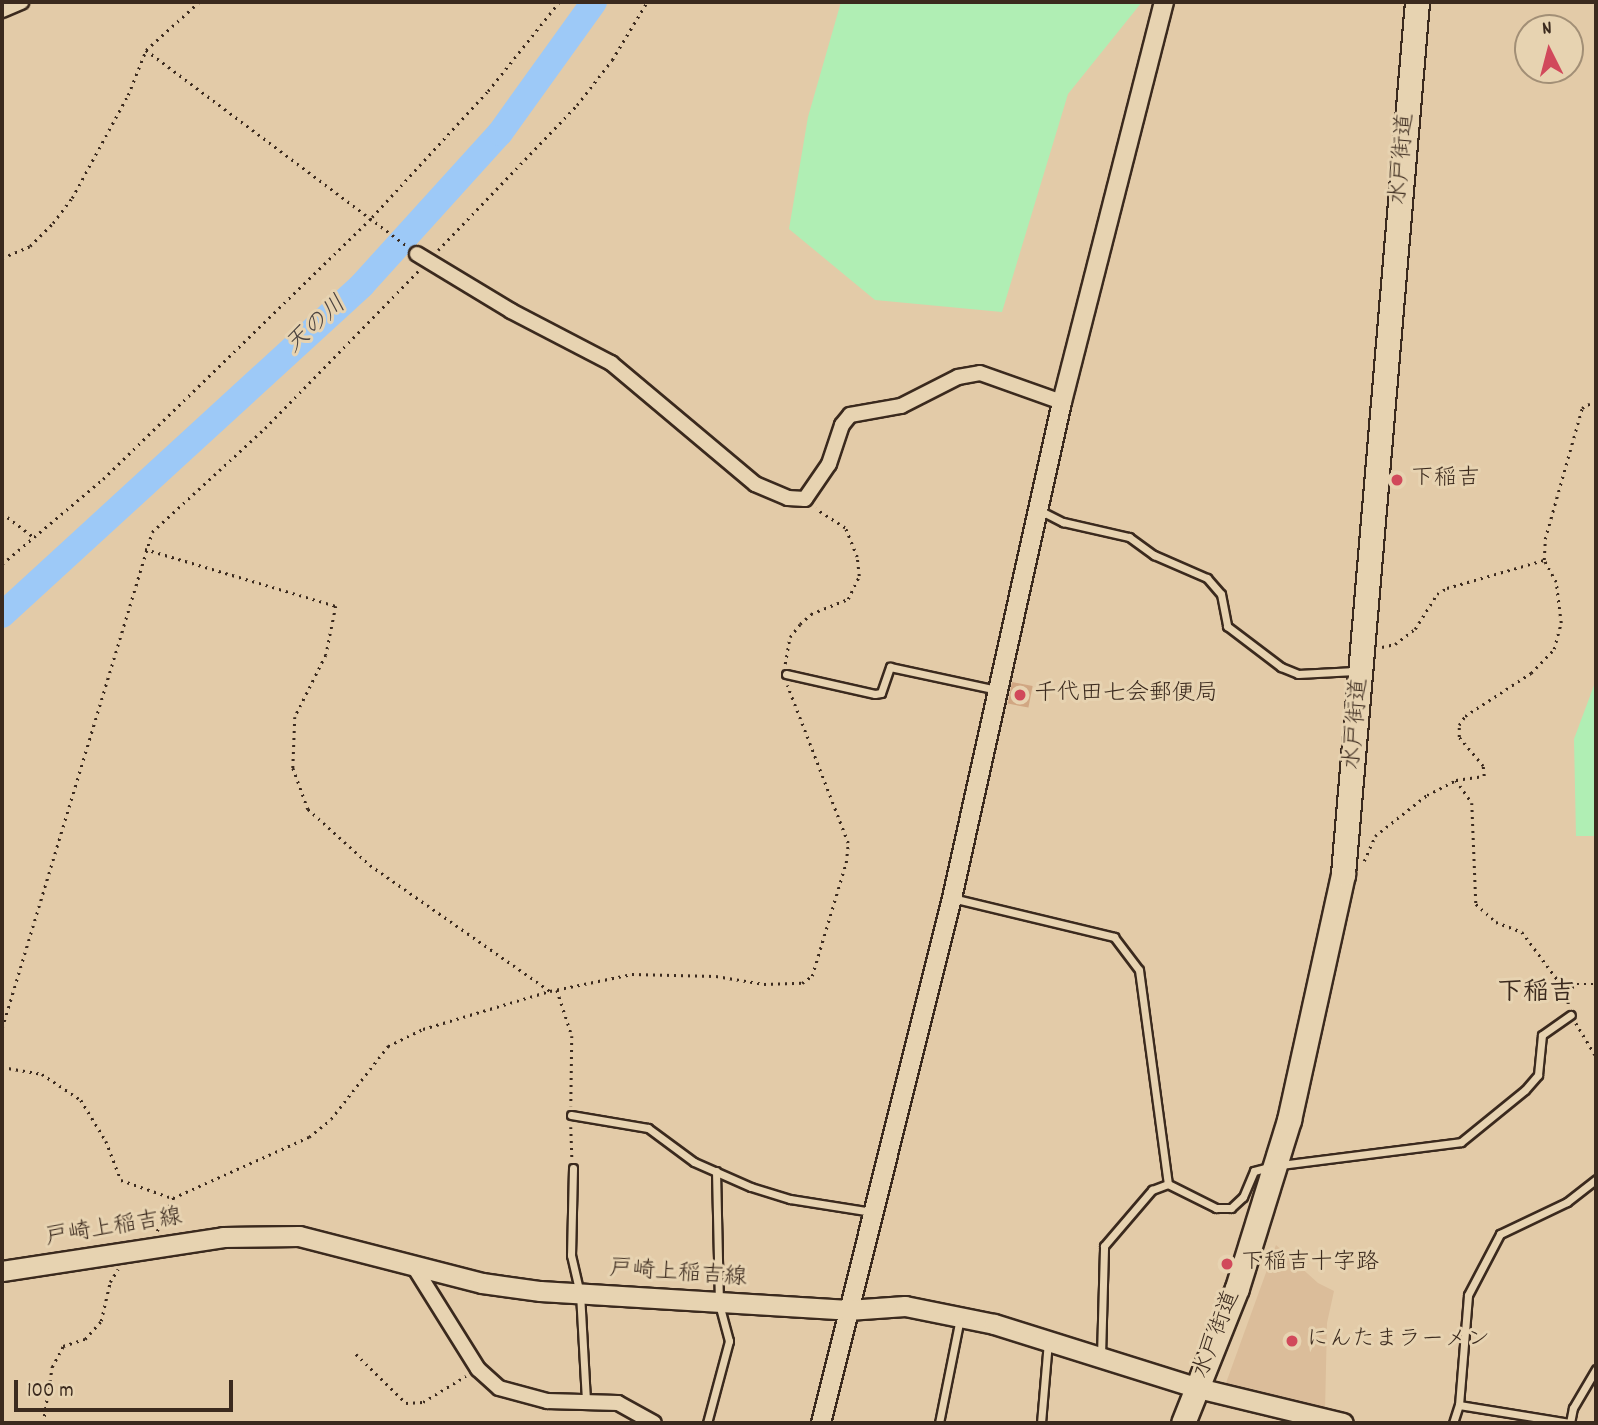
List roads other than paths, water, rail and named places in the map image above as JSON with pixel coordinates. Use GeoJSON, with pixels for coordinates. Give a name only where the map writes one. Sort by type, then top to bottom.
{"type":"FeatureCollection","features":[{"type":"Feature","properties":{"kind":"highway","name":"水戸街道"},"geometry":{"type":"LineString","coordinates":[[1183,1423],[1237,1288],[1276,1165],[1305,1060],[1343,874],[1363,670],[1417,2]]}},
{"type":"Feature","properties":{"kind":"main road","name":"戸崎上稲吉線"},"geometry":{"type":"LineString","coordinates":[[2,1271],[264,1233],[331,1242],[493,1285],[719,1304],[848,1310],[905,1306],[960,1317],[1048,1341],[1198,1388],[1343,1423]]}},
{"type":"Feature","properties":{"kind":"street"},"geometry":{"type":"LineString","coordinates":[[2,10],[20,2]]}},
{"type":"Feature","properties":{"kind":"street"},"geometry":{"type":"LineString","coordinates":[[821,1423],[951,898],[1062,402],[1164,2]]}},
{"type":"Feature","properties":{"kind":"street"},"geometry":{"type":"LineString","coordinates":[[422,257],[611,363],[755,484],[788,498],[805,499],[829,464],[842,425],[850,415],[901,406],[958,377],[980,373],[1062,402]]}},
{"type":"Feature","properties":{"kind":"street"},"geometry":{"type":"LineString","coordinates":[[413,1265],[478,1369],[511,1394],[618,1403],[654,1423]]}},
{"type":"Feature","properties":{"kind":"lane"},"geometry":{"type":"LineString","coordinates":[[1038,510],[1063,522],[1129,537],[1154,555],[1207,578],[1221,594],[1227,626],[1281,667],[1298,674],[1363,670]]}},
{"type":"Feature","properties":{"kind":"lane"},"geometry":{"type":"LineString","coordinates":[[786,674],[875,694],[881,693],[891,667],[999,691]]}},
{"type":"Feature","properties":{"kind":"lane"},"geometry":{"type":"LineString","coordinates":[[951,898],[1114,937],[1139,970],[1168,1184]]}},
{"type":"Feature","properties":{"kind":"lane"},"geometry":{"type":"LineString","coordinates":[[1101,1359],[1104,1246],[1152,1190],[1168,1184],[1216,1208],[1231,1208],[1243,1196],[1254,1171],[1276,1165],[1461,1142],[1525,1090],[1538,1075],[1542,1035],[1571,1015]]}},
{"type":"Feature","properties":{"kind":"lane"},"geometry":{"type":"LineString","coordinates":[[571,1115],[648,1128],[694,1162],[790,1199],[873,1213]]}},
{"type":"Feature","properties":{"kind":"lane"},"geometry":{"type":"LineString","coordinates":[[573,1168],[571,1247],[580,1293],[586,1402]]}},
{"type":"Feature","properties":{"kind":"lane"},"geometry":{"type":"LineString","coordinates":[[707,1423],[729,1340],[719,1304],[716,1171]]}},
{"type":"Feature","properties":{"kind":"lane"},"geometry":{"type":"LineString","coordinates":[[1453,1423],[1459,1405],[1468,1295],[1500,1234],[1567,1202],[1596,1179]]}},
{"type":"Feature","properties":{"kind":"lane"},"geometry":{"type":"LineString","coordinates":[[939,1423],[960,1317]]}},
{"type":"Feature","properties":{"kind":"lane"},"geometry":{"type":"LineString","coordinates":[[1041,1423],[1048,1341]]}},
{"type":"Feature","properties":{"kind":"lane"},"geometry":{"type":"LineString","coordinates":[[1459,1405],[1570,1423],[1573,1408],[1596,1369]]}},
{"type":"Feature","properties":{"kind":"waterway","name":"天の川"},"geometry":{"type":"LineString","coordinates":[[2,615],[362,285],[500,133],[594,2]]}},
{"type":"Feature","properties":{"kind":"place","name":"下稲吉"},"geometry":{"type":"Point","coordinates":[1397,480]}},
{"type":"Feature","properties":{"kind":"place","name":"千代田七会郵便局"},"geometry":{"type":"Point","coordinates":[1020,695]}},
{"type":"Feature","properties":{"kind":"place","name":"下稲吉十字路"},"geometry":{"type":"Point","coordinates":[1227,1264]}},
{"type":"Feature","properties":{"kind":"place","name":"にんたまラーメン"},"geometry":{"type":"Point","coordinates":[1292,1341]}},
{"type":"Feature","properties":{"kind":"district","name":"下稲吉"},"geometry":{"type":"Point","coordinates":[1536,994]}}]}
